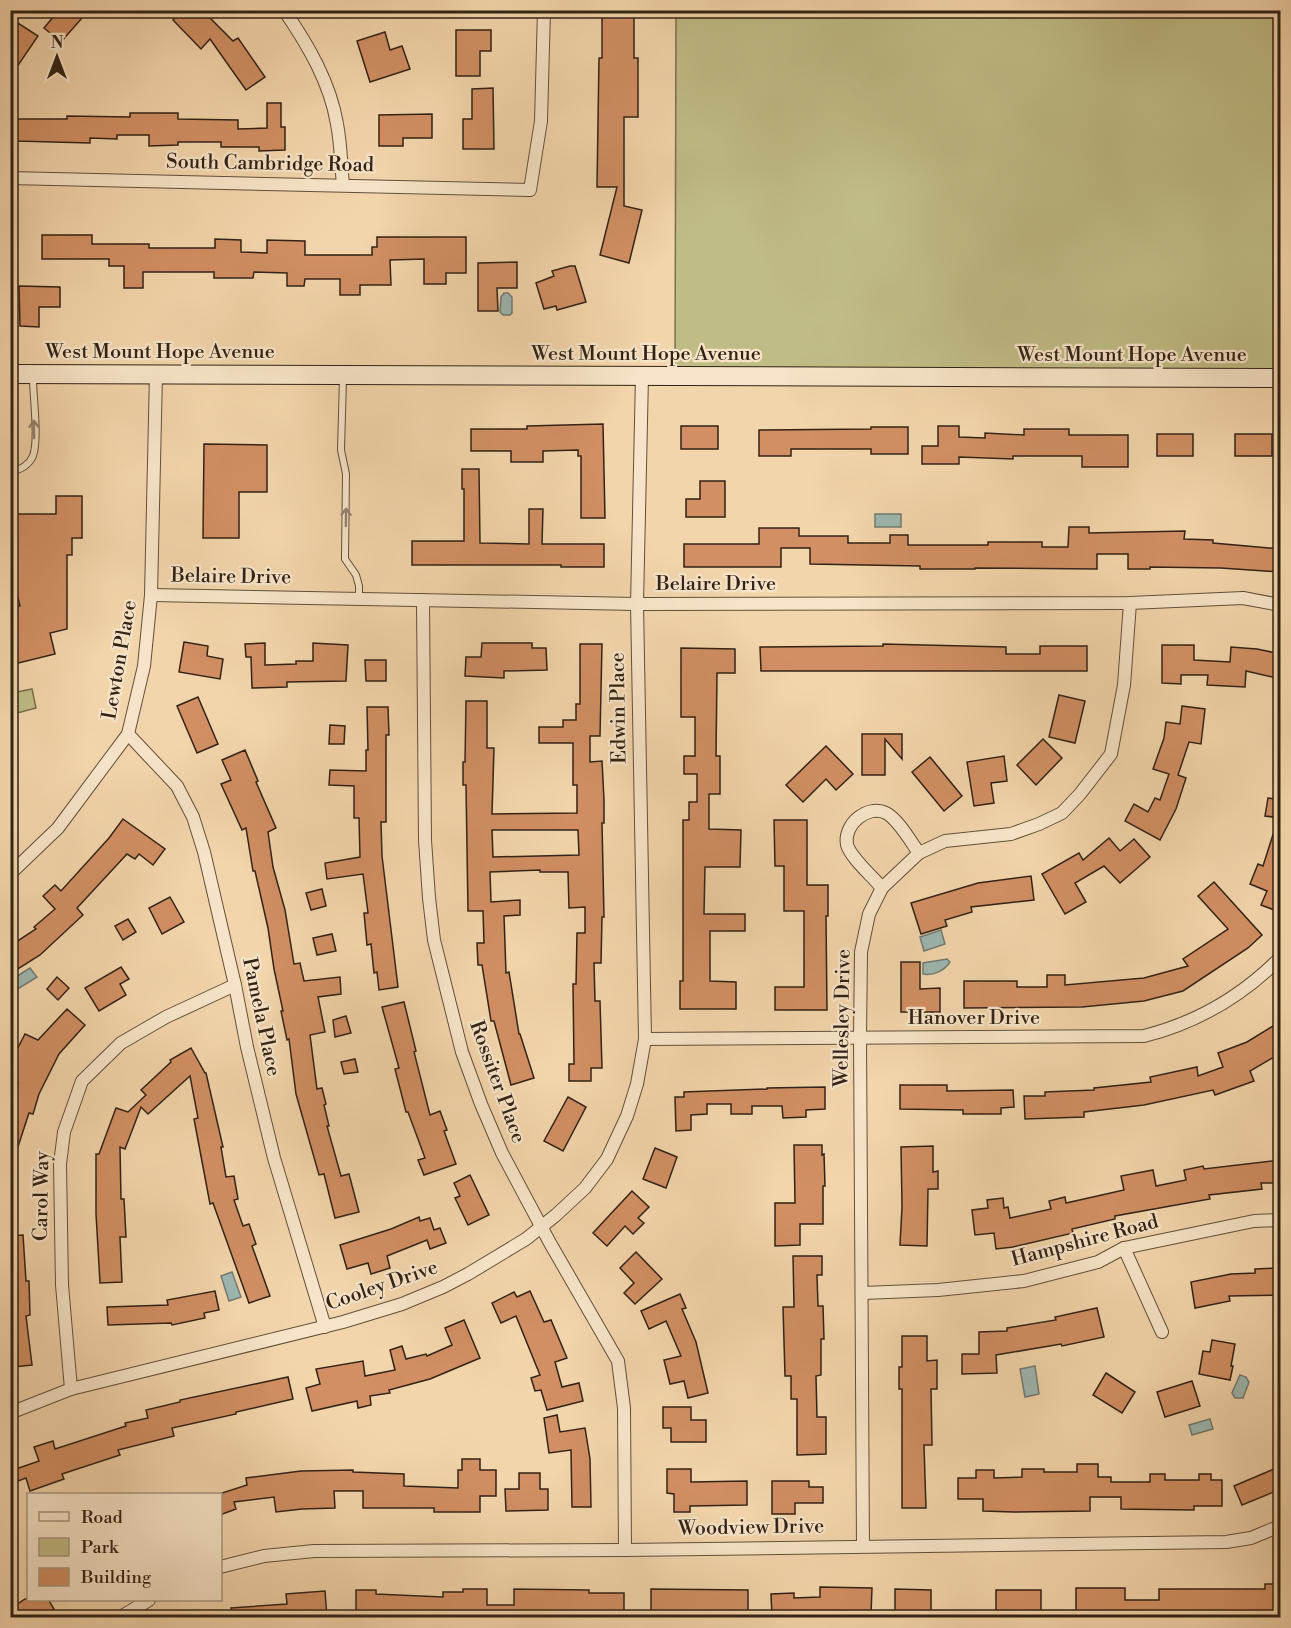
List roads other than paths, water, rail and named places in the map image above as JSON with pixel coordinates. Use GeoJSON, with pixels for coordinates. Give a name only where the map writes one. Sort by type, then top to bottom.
{"type":"FeatureCollection","features":[{"type":"Feature","properties":{"kind":"street"},"geometry":{"type":"LineString","coordinates":[[284,10],[306,42],[326,84],[338,124],[343,185]]}},
{"type":"Feature","properties":{"kind":"street","name":"South Cambridge Road"},"geometry":{"type":"LineString","coordinates":[[10,178],[530,190],[541,121],[544,10]]}},
{"type":"Feature","properties":{"kind":"street","name":"West Mount Hope Avenue"},"geometry":{"type":"LineString","coordinates":[[10,374],[1281,378]]}},
{"type":"Feature","properties":{"kind":"street","name":"Lewton Place"},"geometry":{"type":"LineString","coordinates":[[10,874],[58,828],[128,734],[144,666],[151,595],[156,374]]}},
{"type":"Feature","properties":{"kind":"street","name":"Edwin Place"},"geometry":{"type":"LineString","coordinates":[[642,376],[637,604],[645,1039]]}},
{"type":"Feature","properties":{"kind":"street","name":"Belaire Drive"},"geometry":{"type":"LineString","coordinates":[[151,595],[637,604],[1130,603],[1243,598],[1281,605]]}},
{"type":"Feature","properties":{"kind":"street","name":"Rossiter Place"},"geometry":{"type":"LineString","coordinates":[[423,600],[425,840],[434,940],[462,1052],[502,1153],[618,1361],[624,1408],[625,1550]]}},
{"type":"Feature","properties":{"kind":"street","name":"Wellesley Drive"},"geometry":{"type":"LineString","coordinates":[[863,1546],[860,1037],[861,952],[869,914],[882,888],[919,853],[945,841],[1011,834],[1039,824],[1062,813],[1080,794],[1111,754],[1124,685],[1130,603]]}},
{"type":"Feature","properties":{"kind":"street","name":"Pamela Place"},"geometry":{"type":"LineString","coordinates":[[128,734],[177,786],[193,817],[204,852],[274,1158],[325,1327]]}},
{"type":"Feature","properties":{"kind":"street"},"geometry":{"type":"LineString","coordinates":[[882,888],[853,855],[847,844],[852,822],[865,814],[877,811],[888,814],[919,853]]}},
{"type":"Feature","properties":{"kind":"street","name":"Hanover Drive"},"geometry":{"type":"LineString","coordinates":[[645,1039],[1144,1036],[1170,1030],[1230,1000],[1281,958]]}},
{"type":"Feature","properties":{"kind":"street","name":"Carol Way"},"geometry":{"type":"LineString","coordinates":[[71,1389],[62,1285],[60,1164],[64,1132],[82,1081],[121,1043],[166,1017],[235,985]]}},
{"type":"Feature","properties":{"kind":"street","name":"Cooley Drive"},"geometry":{"type":"LineString","coordinates":[[10,1413],[71,1389],[325,1327],[402,1304],[443,1287],[509,1249],[542,1227],[585,1188],[608,1159],[627,1116],[637,1084],[645,1039]]}},
{"type":"Feature","properties":{"kind":"street","name":"Hampshire Road"},"geometry":{"type":"LineString","coordinates":[[863,1293],[938,1290],[1024,1281],[1098,1262],[1124,1248],[1254,1221],[1281,1220]]}},
{"type":"Feature","properties":{"kind":"street"},"geometry":{"type":"LineString","coordinates":[[1124,1248],[1162,1332]]}},
{"type":"Feature","properties":{"kind":"street","name":"Woodview Drive"},"geometry":{"type":"LineString","coordinates":[[222,1567],[264,1556],[314,1551],[625,1550],[1226,1542],[1251,1538],[1281,1526]]}},
{"type":"Feature","properties":{"kind":"street"},"geometry":{"type":"LineString","coordinates":[[119,1617],[146,1601]]}},
{"type":"Feature","properties":{"kind":"lane"},"geometry":{"type":"LineString","coordinates":[[10,472],[18,471],[27,465],[33,456],[33,374]]}},
{"type":"Feature","properties":{"kind":"lane"},"geometry":{"type":"LineString","coordinates":[[343,375],[341,450],[346,474],[345,560],[356,575],[359,599]]}},
{"type":"Feature","properties":{"kind":"water"},"geometry":{"type":"Polygon","coordinates":[[[504,293],[512,297],[510,315],[503,315],[500,312],[501,297],[504,293]]]}},
{"type":"Feature","properties":{"kind":"water"},"geometry":{"type":"Polygon","coordinates":[[[875,514],[901,514],[901,527],[875,527],[875,514]]]}},
{"type":"Feature","properties":{"kind":"water"},"geometry":{"type":"Polygon","coordinates":[[[941,930],[945,944],[924,951],[920,937],[941,930]]]}},
{"type":"Feature","properties":{"kind":"water"},"geometry":{"type":"Polygon","coordinates":[[[947,959],[950,962],[941,970],[923,974],[923,963],[947,959]]]}},
{"type":"Feature","properties":{"kind":"water"},"geometry":{"type":"Polygon","coordinates":[[[30,968],[37,977],[13,992],[11,980],[30,968]]]}},
{"type":"Feature","properties":{"kind":"water"},"geometry":{"type":"Polygon","coordinates":[[[232,1272],[241,1297],[229,1301],[221,1276],[232,1272]]]}},
{"type":"Feature","properties":{"kind":"water"},"geometry":{"type":"Polygon","coordinates":[[[1035,1366],[1039,1394],[1025,1397],[1020,1369],[1035,1366]]]}},
{"type":"Feature","properties":{"kind":"water"},"geometry":{"type":"Polygon","coordinates":[[[1240,1375],[1246,1377],[1249,1382],[1243,1398],[1235,1398],[1232,1393],[1240,1375]]]}},
{"type":"Feature","properties":{"kind":"water"},"geometry":{"type":"Polygon","coordinates":[[[1210,1419],[1213,1429],[1192,1435],[1189,1425],[1210,1419]]]}}]}
